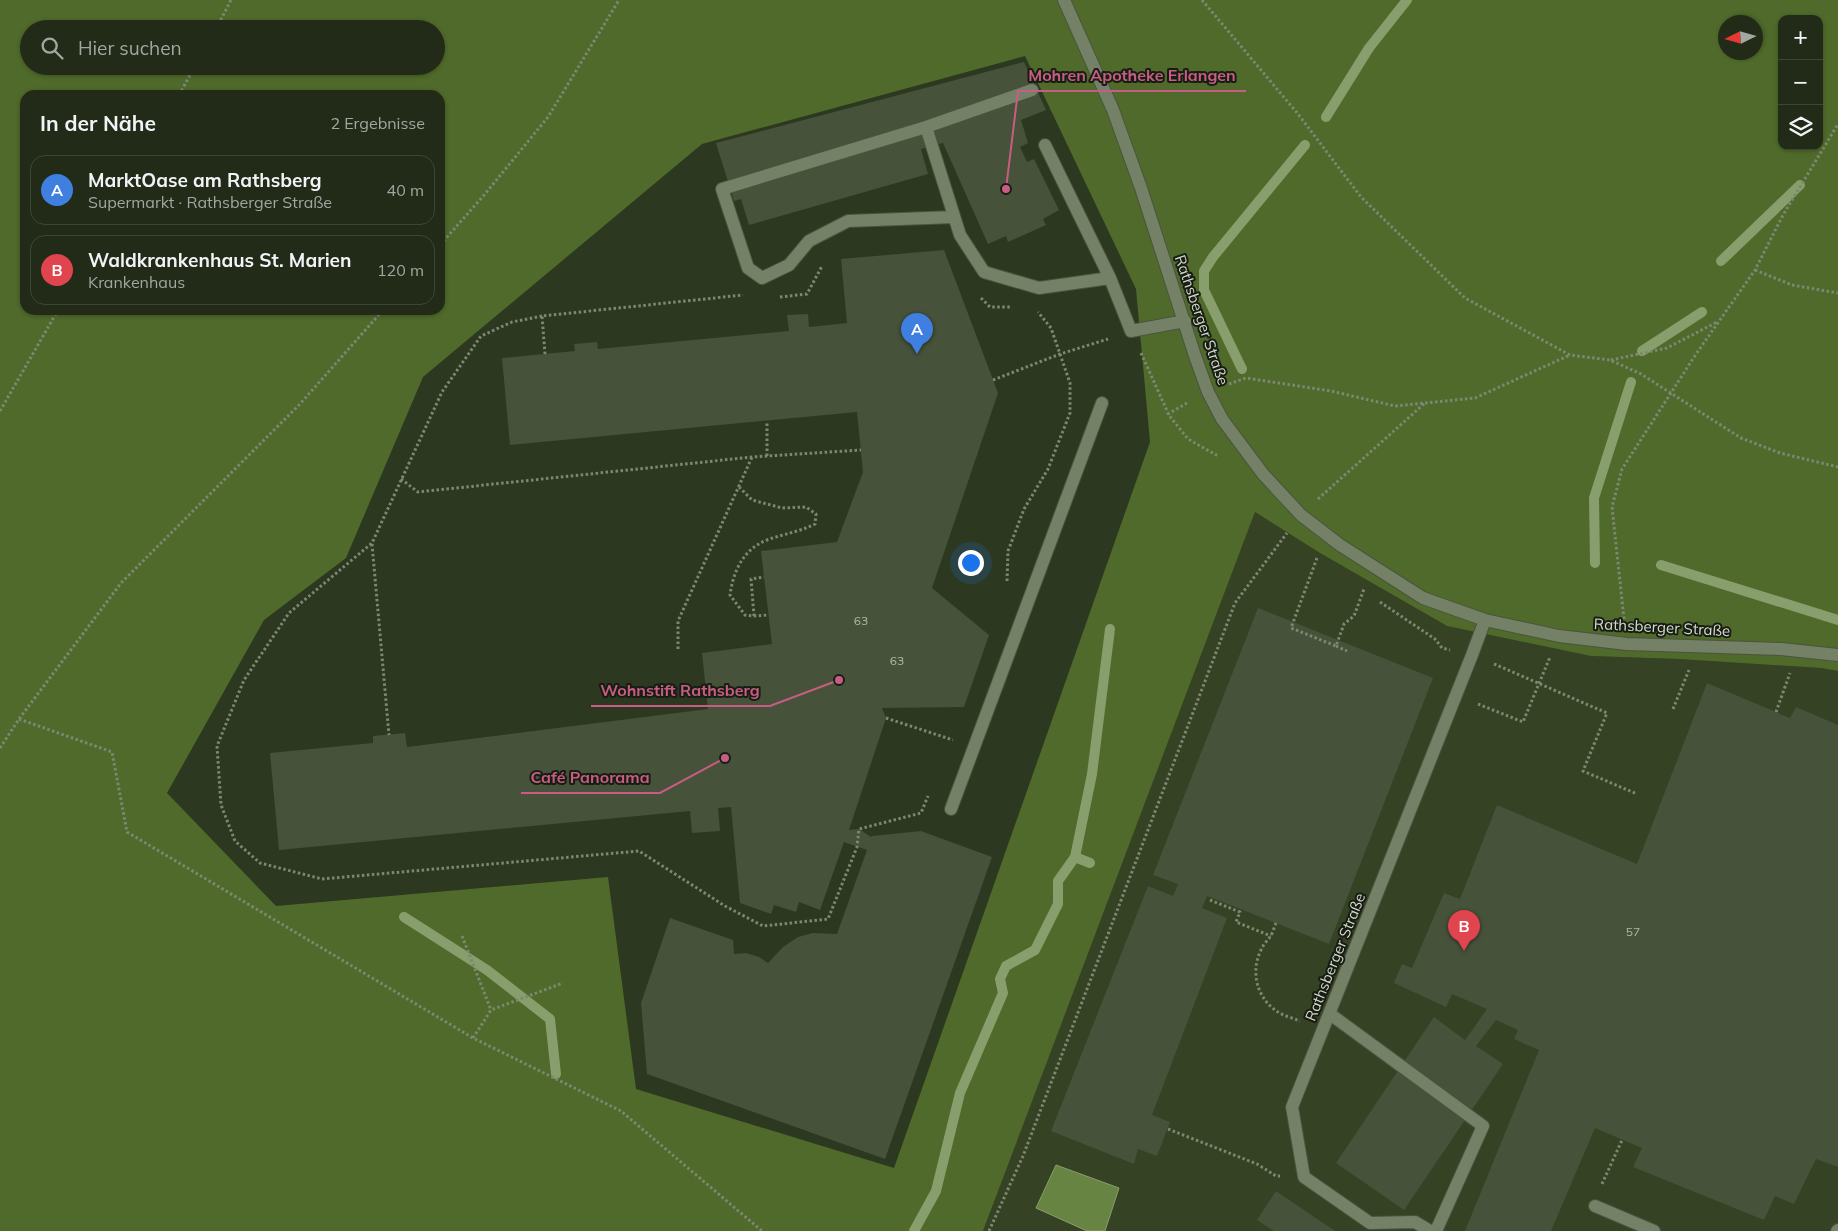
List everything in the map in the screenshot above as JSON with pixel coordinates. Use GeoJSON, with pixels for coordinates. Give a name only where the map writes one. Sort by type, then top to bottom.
{"type":"FeatureCollection","features":[{"type":"Feature","properties":{"kind":"street","name":"Rathsberger Straße"},"geometry":{"type":"LineString","coordinates":[[1064,0],[1113,110],[1141,188],[1208,392],[1222,419],[1263,474],[1301,515],[1372,567],[1423,598],[1485,620],[1559,636],[1627,644],[1782,649],[1838,655]]}},
{"type":"Feature","properties":{"kind":"street"},"geometry":{"type":"LineString","coordinates":[[954,217],[848,221],[809,240],[789,264],[762,278],[748,268],[722,189],[926,126],[1032,90]]}},
{"type":"Feature","properties":{"kind":"street"},"geometry":{"type":"LineString","coordinates":[[926,126],[960,235],[984,272],[1039,288],[1110,278]]}},
{"type":"Feature","properties":{"kind":"street"},"geometry":{"type":"LineString","coordinates":[[1044,146],[1110,278],[1131,331],[1185,321]]}},
{"type":"Feature","properties":{"kind":"street"},"geometry":{"type":"LineString","coordinates":[[952,810],[1102,403]]}},
{"type":"Feature","properties":{"kind":"street","name":"Rathsberger Straße"},"geometry":{"type":"LineString","coordinates":[[1304,1177],[1292,1107],[1485,620]]}},
{"type":"Feature","properties":{"kind":"street"},"geometry":{"type":"LineString","coordinates":[[1330,1014],[1483,1126],[1436,1231]]}},
{"type":"Feature","properties":{"kind":"street"},"geometry":{"type":"LineString","coordinates":[[1304,1177],[1367,1227],[1415,1222],[1430,1231]]}},
{"type":"Feature","properties":{"kind":"street"},"geometry":{"type":"LineString","coordinates":[[1595,1206],[1654,1231]]}},
{"type":"Feature","properties":{"kind":"path"},"geometry":{"type":"LineString","coordinates":[[221,20],[232,0]]}},
{"type":"Feature","properties":{"kind":"path"},"geometry":{"type":"LineString","coordinates":[[445,240],[548,117],[619,0]]}},
{"type":"Feature","properties":{"kind":"path"},"geometry":{"type":"LineString","coordinates":[[1202,0],[1298,114],[1361,197],[1465,298],[1570,355],[1610,360],[1641,374],[1741,438],[1780,453],[1838,467]]}},
{"type":"Feature","properties":{"kind":"path"},"geometry":{"type":"LineString","coordinates":[[182,90],[190,75]]}},
{"type":"Feature","properties":{"kind":"path"},"geometry":{"type":"LineString","coordinates":[[1627,644],[1612,507],[1622,469],[1718,322],[1755,270],[1783,215],[1838,124]]}},
{"type":"Feature","properties":{"kind":"path"},"geometry":{"type":"LineString","coordinates":[[772,298],[807,294],[822,263]]}},
{"type":"Feature","properties":{"kind":"path"},"geometry":{"type":"LineString","coordinates":[[1755,270],[1792,285],[1838,293]]}},
{"type":"Feature","properties":{"kind":"path"},"geometry":{"type":"LineString","coordinates":[[976,293],[990,307],[1016,307]]}},
{"type":"Feature","properties":{"kind":"path"},"geometry":{"type":"LineString","coordinates":[[748,297],[742,294],[542,316],[512,322],[481,336],[442,392],[372,543],[289,613],[244,680],[217,746],[221,805],[235,842],[260,863],[322,879],[639,850],[725,906],[763,926],[828,918],[857,847],[859,829],[921,812],[928,794]]}},
{"type":"Feature","properties":{"kind":"path"},"geometry":{"type":"LineString","coordinates":[[1005,588],[1008,579],[1008,551],[1024,509],[1048,469],[1070,413],[1070,383],[1051,328],[1034,307]]}},
{"type":"Feature","properties":{"kind":"path"},"geometry":{"type":"LineString","coordinates":[[0,411],[55,315]]}},
{"type":"Feature","properties":{"kind":"path"},"geometry":{"type":"LineString","coordinates":[[0,748],[19,719],[121,583],[300,404],[379,315]]}},
{"type":"Feature","properties":{"kind":"path"},"geometry":{"type":"LineString","coordinates":[[542,316],[545,354]]}},
{"type":"Feature","properties":{"kind":"path"},"geometry":{"type":"LineString","coordinates":[[1610,360],[1667,348],[1718,322]]}},
{"type":"Feature","properties":{"kind":"path"},"geometry":{"type":"LineString","coordinates":[[993,380],[1060,354],[1131,331],[1168,414],[1188,439],[1220,458]]}},
{"type":"Feature","properties":{"kind":"path"},"geometry":{"type":"LineString","coordinates":[[1168,414],[1208,392],[1246,378],[1331,391],[1395,406],[1475,398],[1570,355]]}},
{"type":"Feature","properties":{"kind":"path"},"geometry":{"type":"LineString","coordinates":[[989,1231],[1023,1156],[1234,603],[1301,515],[1426,403]]}},
{"type":"Feature","properties":{"kind":"path"},"geometry":{"type":"LineString","coordinates":[[767,421],[767,456]]}},
{"type":"Feature","properties":{"kind":"path"},"geometry":{"type":"LineString","coordinates":[[401,479],[418,492],[752,457],[861,450]]}},
{"type":"Feature","properties":{"kind":"path"},"geometry":{"type":"LineString","coordinates":[[678,649],[678,621],[752,457]]}},
{"type":"Feature","properties":{"kind":"path"},"geometry":{"type":"LineString","coordinates":[[739,487],[752,500],[782,508],[806,507],[816,514],[815,524],[802,531],[765,541],[744,556],[732,578],[730,595],[744,614],[754,616],[768,615]]}},
{"type":"Feature","properties":{"kind":"path"},"geometry":{"type":"LineString","coordinates":[[1281,526],[1287,533]]}},
{"type":"Feature","properties":{"kind":"path"},"geometry":{"type":"LineString","coordinates":[[372,543],[389,735]]}},
{"type":"Feature","properties":{"kind":"path"},"geometry":{"type":"LineString","coordinates":[[1318,556],[1291,628],[1347,651]]}},
{"type":"Feature","properties":{"kind":"path"},"geometry":{"type":"LineString","coordinates":[[1336,646],[1344,624],[1354,616],[1372,567]]}},
{"type":"Feature","properties":{"kind":"path"},"geometry":{"type":"LineString","coordinates":[[754,616],[751,580],[764,577]]}},
{"type":"Feature","properties":{"kind":"path"},"geometry":{"type":"LineString","coordinates":[[1456,694],[1523,722],[1559,636]]}},
{"type":"Feature","properties":{"kind":"path"},"geometry":{"type":"LineString","coordinates":[[1673,708],[1699,646]]}},
{"type":"Feature","properties":{"kind":"path"},"geometry":{"type":"LineString","coordinates":[[1472,655],[1607,713],[1583,771],[1637,794]]}},
{"type":"Feature","properties":{"kind":"path"},"geometry":{"type":"LineString","coordinates":[[1776,712],[1791,670]]}},
{"type":"Feature","properties":{"kind":"path"},"geometry":{"type":"LineString","coordinates":[[886,718],[950,738],[974,749]]}},
{"type":"Feature","properties":{"kind":"path"},"geometry":{"type":"LineString","coordinates":[[19,719],[112,752],[127,832],[473,1038],[622,1111],[762,1231]]}},
{"type":"Feature","properties":{"kind":"path"},"geometry":{"type":"LineString","coordinates":[[946,748],[953,731]]}},
{"type":"Feature","properties":{"kind":"path"},"geometry":{"type":"LineString","coordinates":[[1210,900],[1240,912],[1236,922],[1270,936]]}},
{"type":"Feature","properties":{"kind":"path"},"geometry":{"type":"LineString","coordinates":[[1276,923],[1270,936],[1261,948],[1257,960],[1256,973],[1261,995],[1279,1013],[1324,1030]]}},
{"type":"Feature","properties":{"kind":"path"},"geometry":{"type":"LineString","coordinates":[[462,936],[491,1010]]}},
{"type":"Feature","properties":{"kind":"path"},"geometry":{"type":"LineString","coordinates":[[473,1038],[491,1010],[564,983]]}},
{"type":"Feature","properties":{"kind":"path"},"geometry":{"type":"LineString","coordinates":[[1168,1129],[1257,1164],[1276,1176],[1304,1177]]}},
{"type":"Feature","properties":{"kind":"path"},"geometry":{"type":"LineString","coordinates":[[1603,1183],[1622,1140]]}},
{"type":"Feature","properties":{"kind":"shaded area"},"geometry":{"type":"Polygon","coordinates":[[[0,0],[1838,0],[1838,671],[1821,668],[1679,659],[1591,656],[1447,626],[1320,553],[1255,512],[983,1231],[0,1231],[0,0]],[[1025,56],[702,144],[423,377],[346,558],[264,620],[167,793],[276,906],[608,877],[636,1089],[894,1168],[1150,442],[1136,289],[1025,56]]]}},
{"type":"Feature","properties":{"kind":"shaded area"},"geometry":{"type":"Polygon","coordinates":[[[1255,512],[1320,553],[1447,626],[1591,656],[1679,659],[1821,668],[1838,671],[1838,1231],[983,1231],[1255,512]]]}},
{"type":"Feature","properties":{"kind":"shaded area"},"geometry":{"type":"Polygon","coordinates":[[[1056,1165],[1119,1188],[1105,1231],[1087,1231],[1036,1208],[1056,1165]]]}},
{"type":"Feature","properties":{"kind":"building"},"geometry":{"type":"Polygon","coordinates":[[[1024,62],[1046,110],[1021,120],[1028,143],[1020,147],[1027,162],[1034,159],[1059,210],[1043,219],[1046,225],[1008,242],[1006,236],[988,244],[943,143],[921,149],[928,174],[749,225],[741,199],[734,201],[716,143],[1024,62]]]}},
{"type":"Feature","properties":{"kind":"building"},"geometry":{"type":"Polygon","coordinates":[[[944,250],[998,393],[932,588],[989,635],[964,707],[882,708],[886,718],[849,830],[859,829],[871,837],[921,831],[992,857],[885,1159],[647,1074],[641,1003],[670,918],[733,940],[734,954],[746,953],[759,957],[768,963],[783,947],[798,937],[813,933],[837,934],[867,850],[844,842],[820,910],[799,902],[796,912],[774,905],[771,914],[740,903],[731,807],[718,808],[720,831],[692,833],[690,811],[279,850],[270,753],[373,743],[373,736],[405,733],[407,747],[708,709],[702,653],[772,644],[761,551],[837,542],[863,472],[857,412],[510,445],[502,358],[575,351],[574,344],[597,342],[598,349],[789,331],[787,315],[808,314],[809,327],[847,323],[841,259],[944,250]]]}},
{"type":"Feature","properties":{"kind":"building"},"geometry":{"type":"Polygon","coordinates":[[[1258,608],[1433,678],[1329,944],[1207,896],[1202,908],[1227,918],[1152,1115],[1170,1122],[1157,1156],[1138,1149],[1134,1164],[1051,1131],[1148,886],[1173,896],[1178,884],[1153,875],[1258,608]]]}},
{"type":"Feature","properties":{"kind":"building"},"geometry":{"type":"Polygon","coordinates":[[[1707,683],[1790,718],[1796,707],[1838,725],[1838,1167],[1816,1159],[1794,1204],[1775,1196],[1764,1220],[1633,1167],[1642,1148],[1595,1128],[1551,1231],[1465,1231],[1539,1050],[1514,1039],[1518,1030],[1496,1020],[1476,1046],[1503,1064],[1404,1210],[1336,1163],[1434,1017],[1465,1040],[1487,1009],[1452,994],[1446,1007],[1394,983],[1402,964],[1412,968],[1444,893],[1460,899],[1497,805],[1637,864],[1707,683]]]}},
{"type":"Feature","properties":{"kind":"building"},"geometry":{"type":"Polygon","coordinates":[[[1276,1191],[1335,1231],[1274,1231],[1257,1220],[1276,1191]]]}},
{"type":"Feature","properties":{"kind":"waterway"},"geometry":{"type":"LineString","coordinates":[[1326,117],[1369,48],[1407,0]]}},
{"type":"Feature","properties":{"kind":"waterway"},"geometry":{"type":"LineString","coordinates":[[1242,369],[1204,290],[1204,271],[1213,257],[1305,145]]}},
{"type":"Feature","properties":{"kind":"waterway"},"geometry":{"type":"LineString","coordinates":[[1721,261],[1800,185]]}},
{"type":"Feature","properties":{"kind":"waterway"},"geometry":{"type":"LineString","coordinates":[[1642,351],[1702,312]]}},
{"type":"Feature","properties":{"kind":"waterway"},"geometry":{"type":"LineString","coordinates":[[1595,563],[1594,498],[1631,382]]}},
{"type":"Feature","properties":{"kind":"waterway"},"geometry":{"type":"LineString","coordinates":[[1661,565],[1838,620]]}},
{"type":"Feature","properties":{"kind":"waterway"},"geometry":{"type":"LineString","coordinates":[[914,1231],[936,1191],[960,1093],[1003,993],[1000,979],[1006,966],[1035,950],[1058,904],[1058,881],[1075,857],[1092,774],[1110,629]]}},
{"type":"Feature","properties":{"kind":"waterway"},"geometry":{"type":"LineString","coordinates":[[1075,857],[1090,863]]}},
{"type":"Feature","properties":{"kind":"waterway"},"geometry":{"type":"LineString","coordinates":[[404,917],[487,970],[550,1019],[556,1074]]}},
{"type":"Feature","properties":{"kind":"place","name":"Mohren Apotheke Erlangen"},"geometry":{"type":"Point","coordinates":[1006,189]}},
{"type":"Feature","properties":{"kind":"place","name":"MarktOase am Rathsberg"},"geometry":{"type":"Point","coordinates":[917,354]}},
{"type":"Feature","properties":{"kind":"place","name":"Wohnstift Rathsberg"},"geometry":{"type":"Point","coordinates":[839,680]}},
{"type":"Feature","properties":{"kind":"place","name":"Café Panorama"},"geometry":{"type":"Point","coordinates":[725,758]}},
{"type":"Feature","properties":{"kind":"place","name":"Waldkrankenhaus St. Marien"},"geometry":{"type":"Point","coordinates":[1464,951]}}]}
